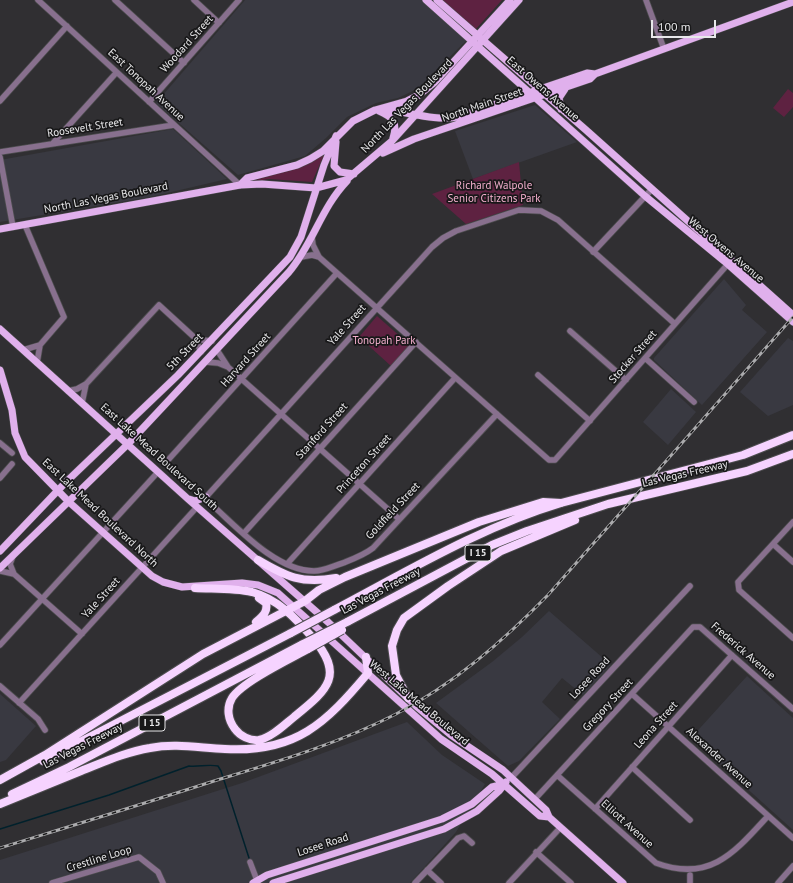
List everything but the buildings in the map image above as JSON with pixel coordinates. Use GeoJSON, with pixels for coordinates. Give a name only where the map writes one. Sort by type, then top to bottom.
{"type":"FeatureCollection","features":[{"type":"Feature","properties":{"kind":"highway","name":"Las Vegas Freeway"},"geometry":{"type":"LineString","coordinates":[[0,780],[65,751],[488,531],[533,512],[561,503],[743,455],[793,436]]}},
{"type":"Feature","properties":{"kind":"highway","name":"Las Vegas Freeway"},"geometry":{"type":"LineString","coordinates":[[0,799],[69,767],[305,646],[492,545],[608,504],[747,471],[793,454]]}},
{"type":"Feature","properties":{"kind":"highway"},"geometry":{"type":"LineString","coordinates":[[0,780],[45,755],[203,654],[252,627],[305,601],[319,590],[345,577],[479,522],[543,502],[561,503]]}},
{"type":"Feature","properties":{"kind":"highway"},"geometry":{"type":"LineString","coordinates":[[408,698],[396,675],[392,646],[397,630],[404,618],[448,586],[501,551],[556,529],[608,504]]}},
{"type":"Feature","properties":{"kind":"highway"},"geometry":{"type":"LineString","coordinates":[[258,560],[282,574],[298,580],[319,581],[345,577]]}},
{"type":"Feature","properties":{"kind":"highway"},"geometry":{"type":"LineString","coordinates":[[195,588],[252,592],[290,608],[327,655],[330,666],[328,682],[321,694],[270,735],[254,740],[240,734],[229,719],[229,704],[235,694],[305,646]]}},
{"type":"Feature","properties":{"kind":"highway"},"geometry":{"type":"LineString","coordinates":[[242,591],[260,598],[267,605],[265,614],[252,627]]}},
{"type":"Feature","properties":{"kind":"highway"},"geometry":{"type":"LineString","coordinates":[[0,804],[123,755],[150,748],[165,746],[238,750],[260,748],[284,742],[302,735],[326,719],[368,673],[366,657]]}},
{"type":"Feature","properties":{"kind":"main road","name":"East Owens Avenue"},"geometry":{"type":"LineString","coordinates":[[426,0],[561,109],[648,193]]}},
{"type":"Feature","properties":{"kind":"main road","name":"East Owens Avenue"},"geometry":{"type":"LineString","coordinates":[[437,0],[474,38]]}},
{"type":"Feature","properties":{"kind":"main road","name":"North Las Vegas Boulevard"},"geometry":{"type":"LineString","coordinates":[[240,185],[247,178],[286,168],[310,159],[323,151],[353,120],[375,110],[407,101],[419,95],[429,87],[510,0]]}},
{"type":"Feature","properties":{"kind":"main road","name":"North Las Vegas Boulevard"},"geometry":{"type":"LineString","coordinates":[[0,229],[240,185],[262,184],[316,188],[339,183],[355,174],[392,141],[481,44],[519,0]]}},
{"type":"Feature","properties":{"kind":"main road","name":"North Main Street"},"geometry":{"type":"LineString","coordinates":[[374,158],[414,139],[565,89],[590,79],[595,74],[793,2]]}},
{"type":"Feature","properties":{"kind":"main road","name":"East Owens Avenue"},"geometry":{"type":"LineString","coordinates":[[481,44],[531,93],[618,172],[648,193]]}},
{"type":"Feature","properties":{"kind":"main road","name":"North Main Street"},"geometry":{"type":"LineString","coordinates":[[375,110],[439,118],[458,117],[587,73],[595,74]]}},
{"type":"Feature","properties":{"kind":"main road"},"geometry":{"type":"LineString","coordinates":[[561,109],[559,98],[565,89]]}},
{"type":"Feature","properties":{"kind":"main road"},"geometry":{"type":"LineString","coordinates":[[375,110],[389,116],[394,121],[395,130],[392,141]]}},
{"type":"Feature","properties":{"kind":"main road"},"geometry":{"type":"LineString","coordinates":[[336,136],[334,166],[340,172],[355,174]]}},
{"type":"Feature","properties":{"kind":"main road","name":"5th Street"},"geometry":{"type":"LineString","coordinates":[[2,548],[58,490],[201,352],[283,265],[296,248],[327,156],[336,136]]}},
{"type":"Feature","properties":{"kind":"main road","name":"5th Street"},"geometry":{"type":"LineString","coordinates":[[0,568],[128,444],[255,309],[301,257],[334,194],[355,174]]}},
{"type":"Feature","properties":{"kind":"main road","name":"West Owens Avenue"},"geometry":{"type":"LineString","coordinates":[[648,193],[694,227],[793,315]]}},
{"type":"Feature","properties":{"kind":"main road","name":"West Owens Avenue"},"geometry":{"type":"LineString","coordinates":[[648,193],[688,233],[728,264],[793,322]]}},
{"type":"Feature","properties":{"kind":"main road"},"geometry":{"type":"LineString","coordinates":[[688,233],[694,227]]}},
{"type":"Feature","properties":{"kind":"main road"},"geometry":{"type":"LineString","coordinates":[[252,298],[255,309]]}},
{"type":"Feature","properties":{"kind":"main road","name":"East Lake Mead Boulevard South"},"geometry":{"type":"LineString","coordinates":[[0,329],[188,499],[305,601]]}},
{"type":"Feature","properties":{"kind":"main road","name":"East Lake Mead Boulevard North"},"geometry":{"type":"LineString","coordinates":[[0,370],[10,402],[14,433],[19,446],[35,468],[69,502],[142,568],[163,582],[182,587],[195,588],[227,583],[250,584],[278,593],[290,608]]}},
{"type":"Feature","properties":{"kind":"main road"},"geometry":{"type":"LineString","coordinates":[[188,499],[195,501],[206,497]]}},
{"type":"Feature","properties":{"kind":"main road","name":"West Lake Mead Boulevard"},"geometry":{"type":"LineString","coordinates":[[305,601],[408,698],[451,735],[494,764],[535,799],[560,828],[623,883]]}},
{"type":"Feature","properties":{"kind":"main road","name":"West Lake Mead Boulevard"},"geometry":{"type":"LineString","coordinates":[[290,608],[317,628],[450,746],[504,784],[540,816],[549,817]]}},
{"type":"Feature","properties":{"kind":"main road","name":"Losee Road"},"geometry":{"type":"LineString","coordinates":[[273,883],[455,824],[485,804],[511,778]]}},
{"type":"Feature","properties":{"kind":"main road","name":"Losee Road"},"geometry":{"type":"LineString","coordinates":[[258,883],[267,875],[442,819],[472,804],[492,786],[504,784]]}},
{"type":"Feature","properties":{"kind":"main road"},"geometry":{"type":"LineString","coordinates":[[324,867],[328,862],[347,855],[350,848]]}},
{"type":"Feature","properties":{"kind":"street","name":"East Tonopah Avenue"},"geometry":{"type":"LineString","coordinates":[[38,0],[240,185]]}},
{"type":"Feature","properties":{"kind":"street"},"geometry":{"type":"LineString","coordinates":[[115,0],[184,63]]}},
{"type":"Feature","properties":{"kind":"street"},"geometry":{"type":"LineString","coordinates":[[194,0],[219,23]]}},
{"type":"Feature","properties":{"kind":"street","name":"Woodard Street"},"geometry":{"type":"LineString","coordinates":[[149,102],[239,0]]}},
{"type":"Feature","properties":{"kind":"street"},"geometry":{"type":"LineString","coordinates":[[646,0],[664,49]]}},
{"type":"Feature","properties":{"kind":"street"},"geometry":{"type":"LineString","coordinates":[[0,101],[67,26]]}},
{"type":"Feature","properties":{"kind":"street"},"geometry":{"type":"LineString","coordinates":[[53,143],[116,73]]}},
{"type":"Feature","properties":{"kind":"street","name":"Roosevelt Street"},"geometry":{"type":"LineString","coordinates":[[0,152],[174,125]]}},
{"type":"Feature","properties":{"kind":"street"},"geometry":{"type":"LineString","coordinates":[[0,157],[13,227]]}},
{"type":"Feature","properties":{"kind":"street"},"geometry":{"type":"LineString","coordinates":[[648,193],[593,252],[675,324]]}},
{"type":"Feature","properties":{"kind":"street","name":"Yale Street"},"geometry":{"type":"LineString","coordinates":[[206,497],[376,308],[432,247],[443,238],[459,230],[519,210],[532,210],[545,213],[558,220],[593,252]]}},
{"type":"Feature","properties":{"kind":"street"},"geometry":{"type":"LineString","coordinates":[[23,350],[40,345],[64,317],[26,225]]}},
{"type":"Feature","properties":{"kind":"street"},"geometry":{"type":"LineString","coordinates":[[312,237],[313,245],[319,257],[497,414]]}},
{"type":"Feature","properties":{"kind":"street"},"geometry":{"type":"LineString","coordinates":[[301,257],[312,255],[319,257]]}},
{"type":"Feature","properties":{"kind":"street","name":"Stocker Street"},"geometry":{"type":"LineString","coordinates":[[497,414],[549,460],[555,460],[728,264]]}},
{"type":"Feature","properties":{"kind":"street","name":"Harvard Street"},"geometry":{"type":"LineString","coordinates":[[169,459],[242,380],[337,273]]}},
{"type":"Feature","properties":{"kind":"street"},"geometry":{"type":"LineString","coordinates":[[68,390],[77,389],[86,384],[159,305],[195,338],[201,340],[212,340]]}},
{"type":"Feature","properties":{"kind":"street"},"geometry":{"type":"LineString","coordinates":[[570,331],[626,380]]}},
{"type":"Feature","properties":{"kind":"street"},"geometry":{"type":"LineString","coordinates":[[195,338],[201,352]]}},
{"type":"Feature","properties":{"kind":"street","name":"Stanford Street"},"geometry":{"type":"LineString","coordinates":[[244,533],[416,342]]}},
{"type":"Feature","properties":{"kind":"street"},"geometry":{"type":"LineString","coordinates":[[38,363],[40,345]]}},
{"type":"Feature","properties":{"kind":"street"},"geometry":{"type":"LineString","coordinates":[[218,350],[228,367],[399,520]]}},
{"type":"Feature","properties":{"kind":"street"},"geometry":{"type":"LineString","coordinates":[[645,358],[694,402]]}},
{"type":"Feature","properties":{"kind":"street"},"geometry":{"type":"LineString","coordinates":[[206,362],[218,363],[228,367]]}},
{"type":"Feature","properties":{"kind":"street"},"geometry":{"type":"LineString","coordinates":[[538,375],[590,421]]}},
{"type":"Feature","properties":{"kind":"street","name":"Princeton Street"},"geometry":{"type":"LineString","coordinates":[[286,564],[455,378]]}},
{"type":"Feature","properties":{"kind":"street"},"geometry":{"type":"LineString","coordinates":[[82,403],[82,394],[86,384]]}},
{"type":"Feature","properties":{"kind":"street","name":"Goldfield Street"},"geometry":{"type":"LineString","coordinates":[[206,497],[257,545],[286,564],[313,571],[327,569],[367,552],[399,520],[497,414]]}},
{"type":"Feature","properties":{"kind":"street"},"geometry":{"type":"LineString","coordinates":[[0,443],[12,453]]}},
{"type":"Feature","properties":{"kind":"street"},"geometry":{"type":"LineString","coordinates":[[0,478],[12,464]]}},
{"type":"Feature","properties":{"kind":"street"},"geometry":{"type":"LineString","coordinates":[[0,645],[158,472]]}},
{"type":"Feature","properties":{"kind":"street","name":"Yale Street"},"geometry":{"type":"LineString","coordinates":[[19,703],[197,507]]}},
{"type":"Feature","properties":{"kind":"street"},"geometry":{"type":"LineString","coordinates":[[793,522],[738,582],[737,586],[739,590],[793,638]]}},
{"type":"Feature","properties":{"kind":"street"},"geometry":{"type":"LineString","coordinates":[[773,544],[793,562]]}},
{"type":"Feature","properties":{"kind":"street"},"geometry":{"type":"LineString","coordinates":[[13,555],[10,564],[14,574],[82,634]]}},
{"type":"Feature","properties":{"kind":"street"},"geometry":{"type":"LineString","coordinates":[[0,571],[14,574]]}},
{"type":"Feature","properties":{"kind":"street","name":"Losee Road"},"geometry":{"type":"LineString","coordinates":[[511,778],[690,586]]}},
{"type":"Feature","properties":{"kind":"street","name":"Frederick Avenue"},"geometry":{"type":"LineString","coordinates":[[696,626],[700,627],[793,709]]}},
{"type":"Feature","properties":{"kind":"street","name":"Gregory Street"},"geometry":{"type":"LineString","coordinates":[[535,799],[693,627],[696,626]]}},
{"type":"Feature","properties":{"kind":"street","name":"Leona Street"},"geometry":{"type":"LineString","coordinates":[[595,808],[732,655]]}},
{"type":"Feature","properties":{"kind":"street"},"geometry":{"type":"LineString","coordinates":[[0,686],[38,719],[45,730]]}},
{"type":"Feature","properties":{"kind":"street","name":"Alexander Avenue"},"geometry":{"type":"LineString","coordinates":[[632,694],[793,838]]}},
{"type":"Feature","properties":{"kind":"street"},"geometry":{"type":"LineString","coordinates":[[632,767],[690,820]]}},
{"type":"Feature","properties":{"kind":"street","name":"Elliott Avenue"},"geometry":{"type":"LineString","coordinates":[[557,775],[656,863],[667,870],[679,874],[690,875]]}},
{"type":"Feature","properties":{"kind":"street"},"geometry":{"type":"LineString","coordinates":[[690,883],[690,875],[709,872],[722,865],[768,816]]}},
{"type":"Feature","properties":{"kind":"street"},"geometry":{"type":"LineString","coordinates":[[510,883],[536,852],[560,828]]}},
{"type":"Feature","properties":{"kind":"street"},"geometry":{"type":"LineString","coordinates":[[415,883],[460,836],[472,843]]}},
{"type":"Feature","properties":{"kind":"street"},"geometry":{"type":"LineString","coordinates":[[536,852],[571,883]]}},
{"type":"Feature","properties":{"kind":"street","name":"Crestline Loop"},"geometry":{"type":"LineString","coordinates":[[52,883],[139,857],[158,872],[163,883]]}},
{"type":"Feature","properties":{"kind":"street"},"geometry":{"type":"LineString","coordinates":[[250,862],[258,883]]}},
{"type":"Feature","properties":{"kind":"street"},"geometry":{"type":"LineString","coordinates":[[778,883],[793,866]]}},
{"type":"Feature","properties":{"kind":"street"},"geometry":{"type":"LineString","coordinates":[[427,870],[440,883]]}},
{"type":"Feature","properties":{"kind":"shaded area"},"geometry":{"type":"Polygon","coordinates":[[[245,0],[423,0],[468,39],[417,89],[398,98],[376,103],[347,117],[305,156],[238,175],[156,103],[245,0]]]}},
{"type":"Feature","properties":{"kind":"shaded area"},"geometry":{"type":"Polygon","coordinates":[[[535,105],[577,142],[473,179],[455,131],[535,105]]]}},
{"type":"Feature","properties":{"kind":"shaded area"},"geometry":{"type":"Polygon","coordinates":[[[173,129],[227,179],[150,197],[0,222],[0,160],[173,129]]]}},
{"type":"Feature","properties":{"kind":"shaded area"},"geometry":{"type":"Polygon","coordinates":[[[724,279],[746,305],[742,310],[767,332],[702,405],[654,360],[654,358],[724,279]]]}},
{"type":"Feature","properties":{"kind":"shaded area"},"geometry":{"type":"Polygon","coordinates":[[[788,338],[793,341],[793,405],[768,416],[740,392],[788,338]]]}},
{"type":"Feature","properties":{"kind":"shaded area"},"geometry":{"type":"Polygon","coordinates":[[[671,389],[696,412],[668,445],[643,422],[671,389]]]}},
{"type":"Feature","properties":{"kind":"shaded area"},"geometry":{"type":"Polygon","coordinates":[[[549,611],[611,665],[583,695],[562,678],[542,702],[560,719],[519,761],[508,766],[436,703],[492,662],[522,637],[549,611]]]}},
{"type":"Feature","properties":{"kind":"shaded area"},"geometry":{"type":"Polygon","coordinates":[[[747,676],[793,718],[793,830],[691,738],[747,676]]]}},
{"type":"Feature","properties":{"kind":"shaded area"},"geometry":{"type":"Polygon","coordinates":[[[0,694],[36,726],[6,760],[0,762],[0,694]]]}},
{"type":"Feature","properties":{"kind":"shaded area"},"geometry":{"type":"Polygon","coordinates":[[[407,722],[442,755],[485,784],[456,832],[410,883],[0,883],[0,860],[242,783],[407,722]]]}},
{"type":"Feature","properties":{"kind":"green space"},"geometry":{"type":"Polygon","coordinates":[[[441,0],[502,0],[475,30],[441,0]]]}},
{"type":"Feature","properties":{"kind":"green space"},"geometry":{"type":"Polygon","coordinates":[[[788,89],[793,93],[793,107],[784,117],[773,108],[788,89]]]}},
{"type":"Feature","properties":{"kind":"green space"},"geometry":{"type":"Polygon","coordinates":[[[324,155],[312,182],[269,179],[249,182],[289,170],[324,155]]]}},
{"type":"Feature","properties":{"kind":"green space","name":"Richard Walpole Senior Citizens Park"},"geometry":{"type":"Polygon","coordinates":[[[519,162],[523,205],[466,224],[432,194],[519,162]]]}},
{"type":"Feature","properties":{"kind":"green space","name":"Tonopah Park"},"geometry":{"type":"Polygon","coordinates":[[[377,316],[410,345],[391,366],[359,337],[377,316]]]}},
{"type":"Feature","properties":{"kind":"waterway"},"geometry":{"type":"LineString","coordinates":[[0,829],[109,795],[189,766],[214,765],[218,766],[221,771],[249,858]]}},
{"type":"Feature","properties":{"kind":"railway"},"geometry":{"type":"LineString","coordinates":[[0,848],[306,752],[374,725],[438,689],[457,676],[495,645],[548,595],[793,317]]}}]}
